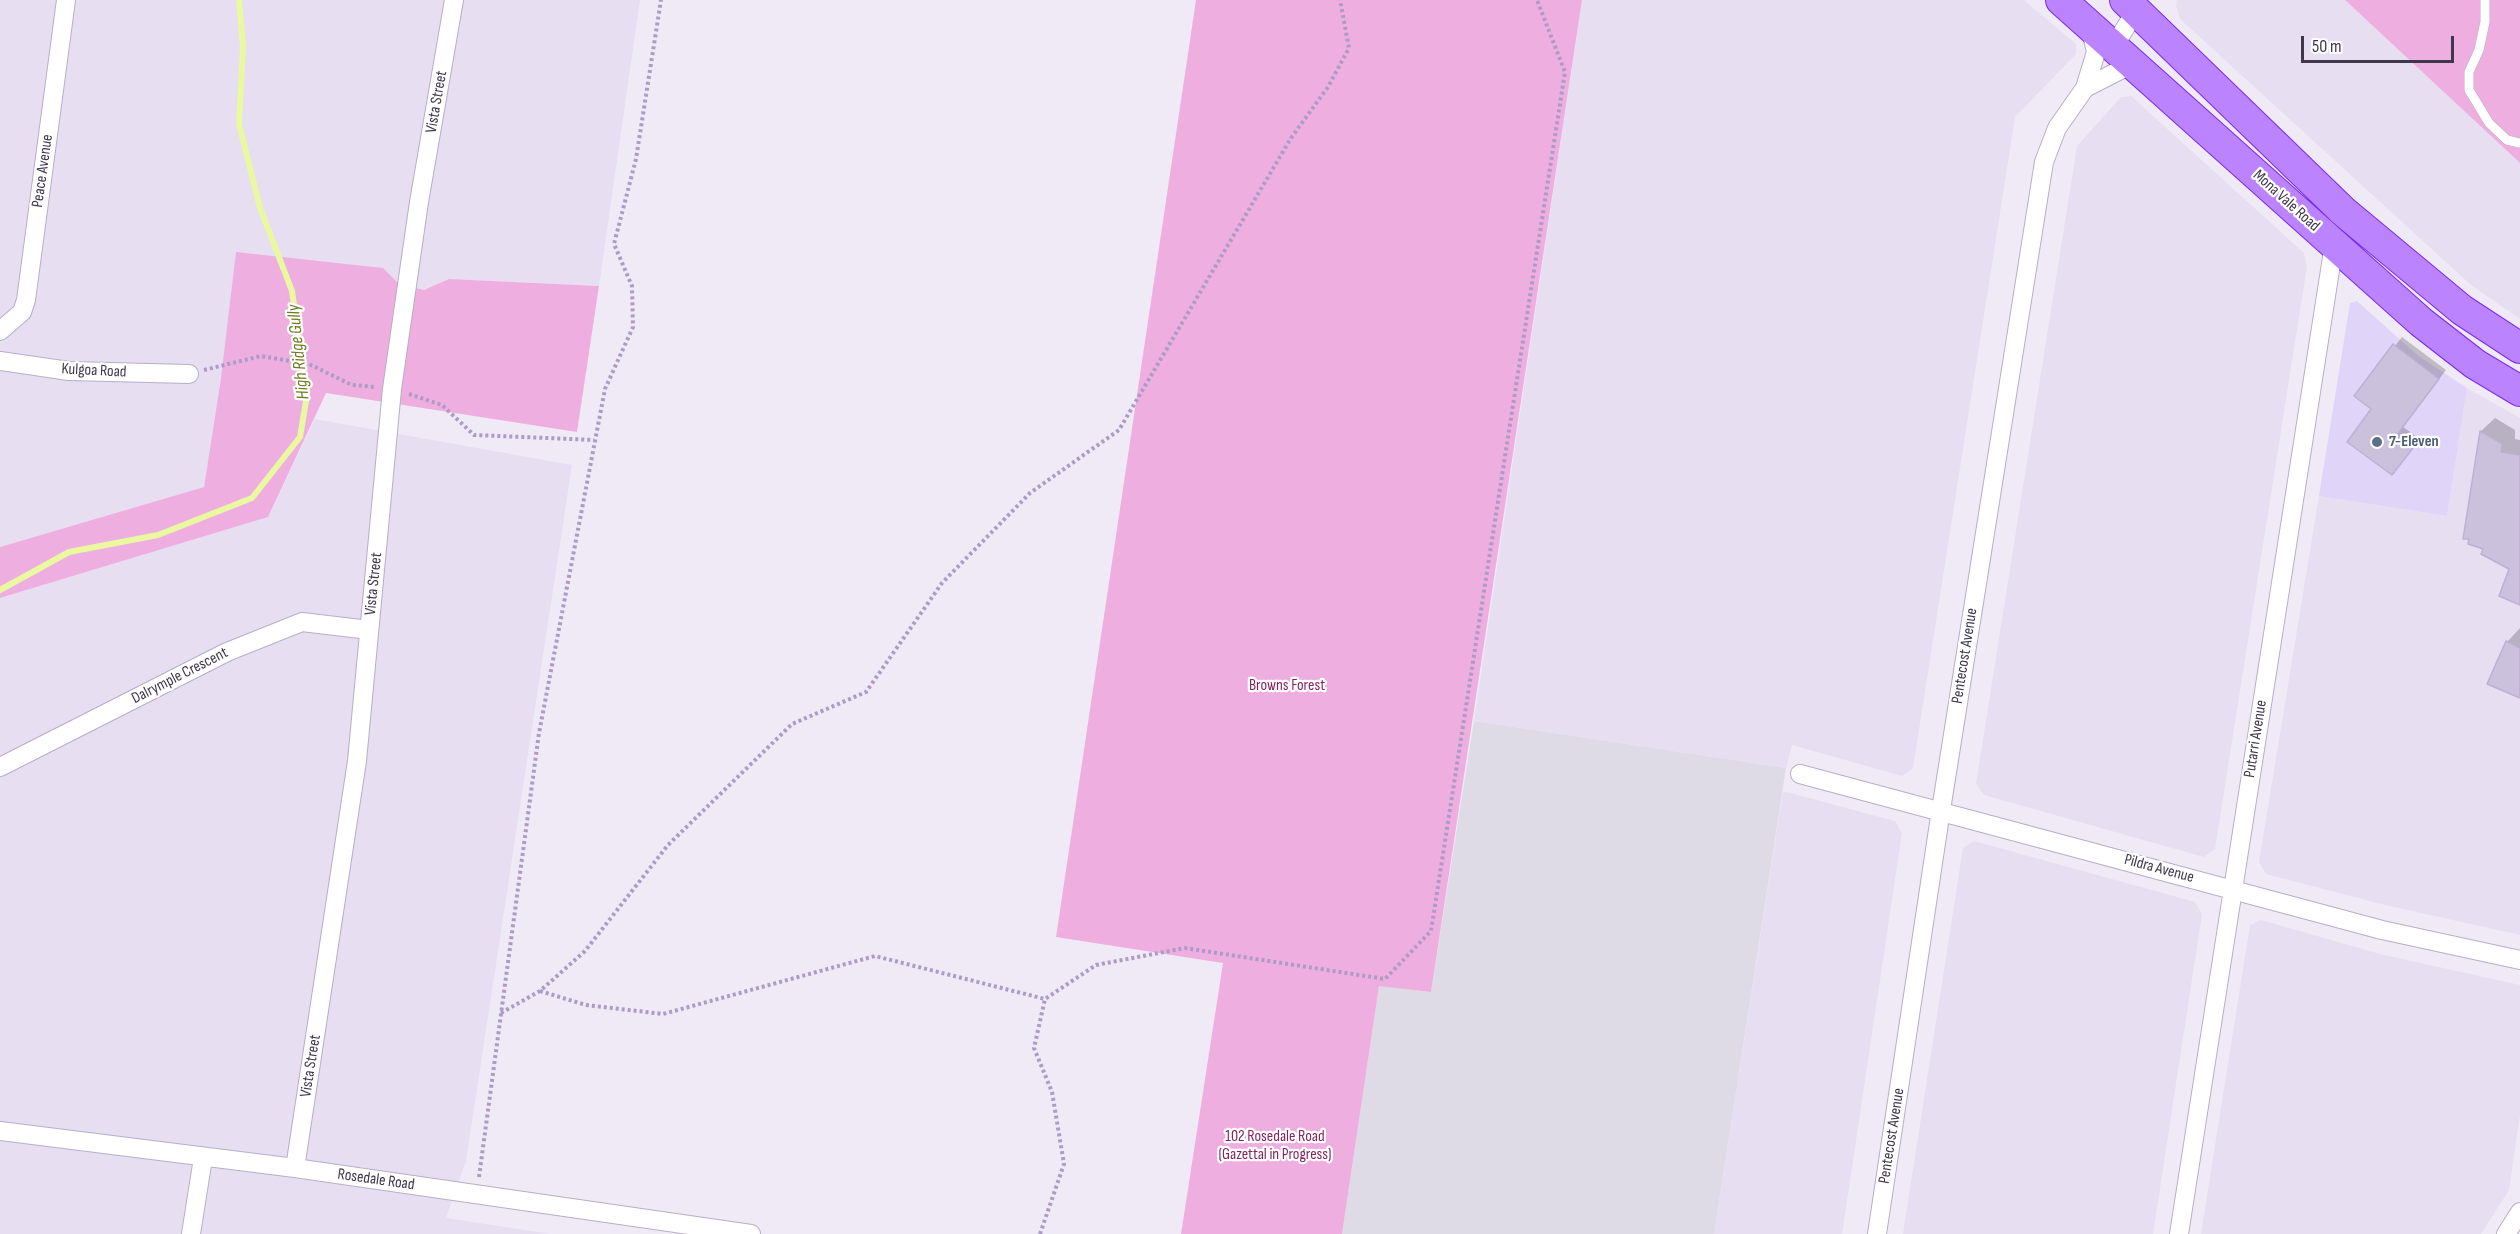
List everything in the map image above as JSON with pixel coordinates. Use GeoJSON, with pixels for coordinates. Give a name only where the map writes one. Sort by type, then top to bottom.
{"type":"FeatureCollection","features":[{"type":"Feature","properties":{"kind":"highway","name":"Mona Vale Road"},"geometry":{"type":"LineString","coordinates":[[2061,0],[2421,322],[2475,364],[2520,391]]}},
{"type":"Feature","properties":{"kind":"highway","name":"Mona Vale Road"},"geometry":{"type":"LineString","coordinates":[[2131,5],[2343,211],[2462,310],[2520,348]]}},
{"type":"Feature","properties":{"kind":"street","name":"Peace Avenue"},"geometry":{"type":"LineString","coordinates":[[0,331],[22,312],[26,300],[66,0]]}},
{"type":"Feature","properties":{"kind":"street","name":"Vista Street"},"geometry":{"type":"LineString","coordinates":[[295,1168],[357,761],[392,389],[419,202],[454,0]]}},
{"type":"Feature","properties":{"kind":"street"},"geometry":{"type":"LineString","coordinates":[[2124,54],[2131,5]]}},
{"type":"Feature","properties":{"kind":"street","name":"Pentecost Avenue"},"geometry":{"type":"LineString","coordinates":[[2085,88],[2096,52],[2089,25]]}},
{"type":"Feature","properties":{"kind":"street","name":"Pentecost Avenue"},"geometry":{"type":"LineString","coordinates":[[1877,1234],[1941,810],[2044,162],[2058,128],[2085,88],[2124,54]]}},
{"type":"Feature","properties":{"kind":"street","name":"Putarri Avenue"},"geometry":{"type":"LineString","coordinates":[[2179,1234],[2334,245]]}},
{"type":"Feature","properties":{"kind":"street","name":"Kulgoa Road"},"geometry":{"type":"LineString","coordinates":[[0,361],[69,371],[189,374]]}},
{"type":"Feature","properties":{"kind":"street","name":"Dalrymple Crescent"},"geometry":{"type":"LineString","coordinates":[[0,767],[227,652],[302,622],[369,630]]}},
{"type":"Feature","properties":{"kind":"street","name":"Pildra Avenue"},"geometry":{"type":"LineString","coordinates":[[1800,774],[2382,930],[2520,960]]}},
{"type":"Feature","properties":{"kind":"street","name":"Rosedale Road"},"geometry":{"type":"LineString","coordinates":[[0,1131],[295,1168],[751,1234]]}},
{"type":"Feature","properties":{"kind":"street"},"geometry":{"type":"LineString","coordinates":[[191,1234],[203,1158]]}},
{"type":"Feature","properties":{"kind":"street"},"geometry":{"type":"LineString","coordinates":[[2506,1234],[2520,1212]]}},
{"type":"Feature","properties":{"kind":"lane"},"geometry":{"type":"LineString","coordinates":[[2485,0],[2485,22],[2479,50],[2469,72],[2469,90],[2490,123],[2507,140],[2520,143]]}},
{"type":"Feature","properties":{"kind":"path"},"geometry":{"type":"LineString","coordinates":[[476,1193],[539,733],[605,389],[633,327],[632,286],[614,244],[636,159],[661,0]]}},
{"type":"Feature","properties":{"kind":"path"},"geometry":{"type":"LineString","coordinates":[[501,1012],[540,991],[585,951],[668,845],[792,724],[866,692],[942,583],[1030,493],[1119,430],[1292,138],[1328,87],[1349,48],[1340,0]]}},
{"type":"Feature","properties":{"kind":"path"},"geometry":{"type":"LineString","coordinates":[[1040,1234],[1064,1164],[1052,1092],[1034,1048],[1045,999],[1096,965],[1185,948],[1385,979],[1431,931],[1565,72],[1537,0]]}},
{"type":"Feature","properties":{"kind":"path"},"geometry":{"type":"LineString","coordinates":[[189,374],[261,356],[309,364],[352,385],[392,389],[442,405],[474,435],[594,440]]}},
{"type":"Feature","properties":{"kind":"path"},"geometry":{"type":"LineString","coordinates":[[540,991],[586,1005],[663,1014],[875,956],[1045,999]]}},
{"type":"Feature","properties":{"kind":"shaded area"},"geometry":{"type":"Polygon","coordinates":[[[0,0],[640,0],[599,286],[449,279],[424,290],[399,284],[221,378],[204,487],[0,547],[0,0]]]}},
{"type":"Feature","properties":{"kind":"shaded area"},"geometry":{"type":"Polygon","coordinates":[[[1582,0],[2024,0],[2076,44],[2076,54],[2015,117],[1913,768],[1902,776],[1792,745],[1786,768],[1474,721],[1582,0]]]}},
{"type":"Feature","properties":{"kind":"shaded area"},"geometry":{"type":"Polygon","coordinates":[[[2177,0],[2345,0],[2520,163],[2520,319],[2471,285],[2180,19],[2176,6],[2177,0]]]}},
{"type":"Feature","properties":{"kind":"shaded area"},"geometry":{"type":"Polygon","coordinates":[[[2131,96],[2304,253],[2307,266],[2215,849],[2204,857],[1984,795],[1976,784],[2077,146],[2121,97],[2131,96]]]}},
{"type":"Feature","properties":{"kind":"shaded area"},"geometry":{"type":"Polygon","coordinates":[[[2357,301],[2417,355],[2467,388],[2447,516],[2319,496],[2350,303],[2357,301]]]}},
{"type":"Feature","properties":{"kind":"shaded area"},"geometry":{"type":"Polygon","coordinates":[[[2467,388],[2520,418],[2520,935],[2385,905],[2266,874],[2259,862],[2319,496],[2447,516],[2467,388]]]}},
{"type":"Feature","properties":{"kind":"shaded area"},"geometry":{"type":"Polygon","coordinates":[[[315,419],[572,465],[466,1161],[446,1218],[551,1234],[0,1234],[0,598],[268,517],[315,419]]]}},
{"type":"Feature","properties":{"kind":"shaded area"},"geometry":{"type":"Polygon","coordinates":[[[1474,721],[1786,768],[1714,1234],[1342,1234],[1379,985],[1431,992],[1474,721]]]}},
{"type":"Feature","properties":{"kind":"shaded area"},"geometry":{"type":"Polygon","coordinates":[[[1783,791],[1895,821],[1902,833],[1842,1234],[1714,1234],[1783,791]]]}},
{"type":"Feature","properties":{"kind":"shaded area"},"geometry":{"type":"Polygon","coordinates":[[[1974,841],[2195,902],[2202,914],[2153,1234],[1903,1234],[1963,848],[1974,841]]]}},
{"type":"Feature","properties":{"kind":"shaded area"},"geometry":{"type":"Polygon","coordinates":[[[2261,920],[2380,954],[2520,985],[2520,1115],[2509,1190],[2481,1234],[2201,1234],[2250,925],[2261,920]]]}},
{"type":"Feature","properties":{"kind":"green space","name":"Browns Forest"},"geometry":{"type":"Polygon","coordinates":[[[1196,0],[1582,0],[1431,992],[1379,986],[1342,1234],[1181,1234],[1223,963],[1056,937],[1196,0]]]}},
{"type":"Feature","properties":{"kind":"green space"},"geometry":{"type":"Polygon","coordinates":[[[2345,0],[2520,0],[2520,163],[2345,0]]]}},
{"type":"Feature","properties":{"kind":"green space"},"geometry":{"type":"Polygon","coordinates":[[[236,252],[383,268],[399,284],[424,290],[449,279],[599,286],[577,432],[326,393],[268,517],[0,598],[0,547],[204,487],[221,378],[236,252]]]}},
{"type":"Feature","properties":{"kind":"building"},"geometry":{"type":"Polygon","coordinates":[[[2393,344],[2439,379],[2396,436],[2413,448],[2392,475],[2347,442],[2371,409],[2354,396],[2393,344]]]}},
{"type":"Feature","properties":{"kind":"building"},"geometry":{"type":"Polygon","coordinates":[[[2480,431],[2502,444],[2501,452],[2520,455],[2520,605],[2499,596],[2509,569],[2481,554],[2483,549],[2468,544],[2469,539],[2463,539],[2480,431]]]}},
{"type":"Feature","properties":{"kind":"building"},"geometry":{"type":"Polygon","coordinates":[[[2506,641],[2520,648],[2520,698],[2487,684],[2506,641]]]}},
{"type":"Feature","properties":{"kind":"waterway","name":"High Ridge Gully"},"geometry":{"type":"LineString","coordinates":[[0,590],[69,552],[158,535],[252,498],[300,437],[307,395],[292,291],[260,208],[239,124],[243,47],[239,0]]}},
{"type":"Feature","properties":{"kind":"place","name":"7-Eleven"},"geometry":{"type":"Point","coordinates":[2377,442]}},
{"type":"Feature","properties":{"kind":"park label","name":"102 Rosedale Road (Gazettal in Progress)"},"geometry":{"type":"Point","coordinates":[1275,1146]}}]}
